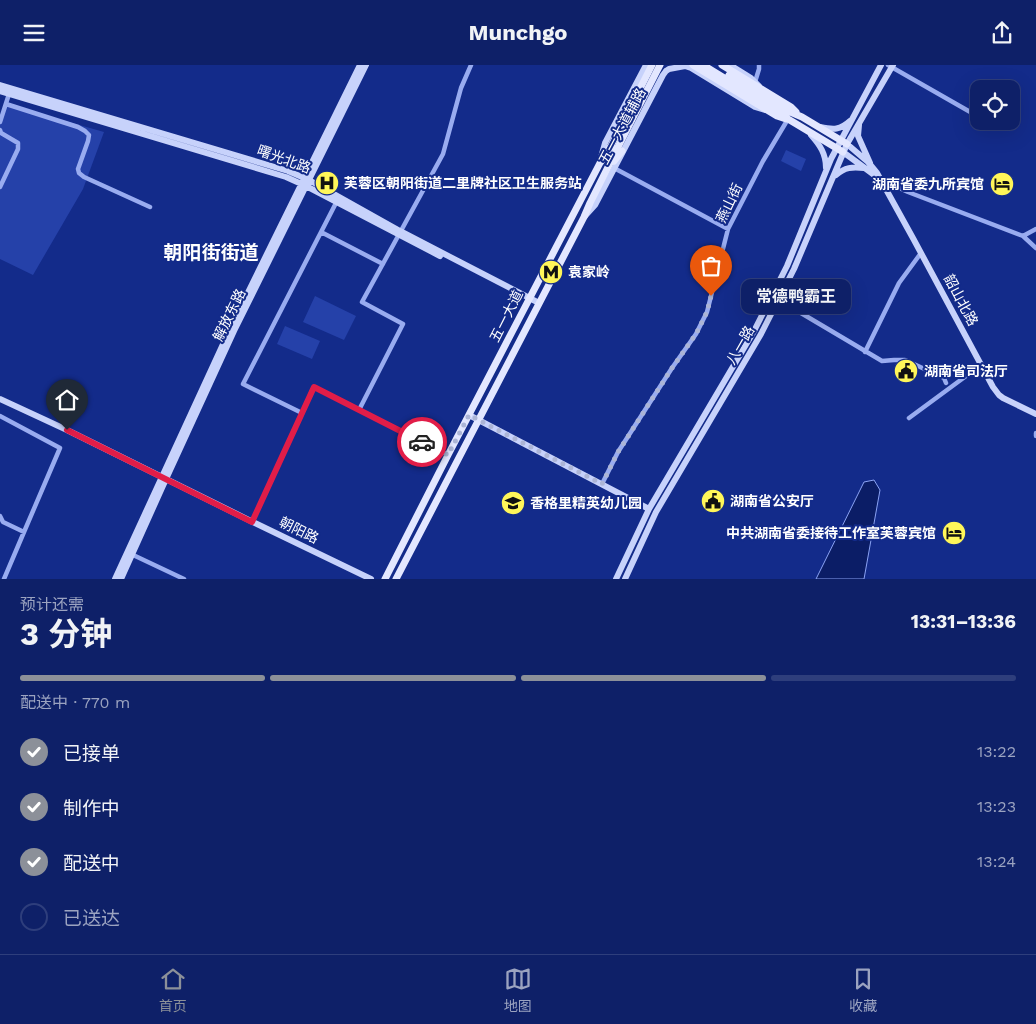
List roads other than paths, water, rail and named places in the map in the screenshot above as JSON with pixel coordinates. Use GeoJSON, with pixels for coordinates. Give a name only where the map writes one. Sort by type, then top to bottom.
{"type":"FeatureCollection","features":[{"type":"Feature","properties":{"kind":"main road"},"geometry":{"type":"LineString","coordinates":[[693,65],[777,116],[788,119]]}},
{"type":"Feature","properties":{"kind":"main road","name":"韶山北路"},"geometry":{"type":"LineString","coordinates":[[703,65],[840,150]]}},
{"type":"Feature","properties":{"kind":"main road","name":"韶山北路"},"geometry":{"type":"LineString","coordinates":[[712,65],[844,142]]}},
{"type":"Feature","properties":{"kind":"main road"},"geometry":{"type":"LineString","coordinates":[[722,65],[791,107],[802,117]]}},
{"type":"Feature","properties":{"kind":"main road"},"geometry":{"type":"LineString","coordinates":[[653,66],[665,68]]}},
{"type":"Feature","properties":{"kind":"main road","name":"五一大道"},"geometry":{"type":"LineString","coordinates":[[396,579],[590,203],[611,168],[617,149],[653,66]]}},
{"type":"Feature","properties":{"kind":"main road","name":"五一大道"},"geometry":{"type":"LineString","coordinates":[[385,579],[600,163],[617,149]]}},
{"type":"Feature","properties":{"kind":"street","name":"解放东路"},"geometry":{"type":"LineString","coordinates":[[305,182],[360,65]]}},
{"type":"Feature","properties":{"kind":"street","name":"解放东路"},"geometry":{"type":"LineString","coordinates":[[121,579],[130,553],[230,329],[366,65]]}},
{"type":"Feature","properties":{"kind":"street"},"geometry":{"type":"LineString","coordinates":[[359,410],[403,324],[362,302],[443,154],[460,87],[471,65]]}},
{"type":"Feature","properties":{"kind":"street"},"geometry":{"type":"LineString","coordinates":[[665,68],[685,65],[755,107],[770,112]]}},
{"type":"Feature","properties":{"kind":"street"},"geometry":{"type":"LineString","coordinates":[[730,65],[751,78],[752,82]]}},
{"type":"Feature","properties":{"kind":"street"},"geometry":{"type":"LineString","coordinates":[[752,82],[759,69],[758,65]]}},
{"type":"Feature","properties":{"kind":"street","name":"八一路"},"geometry":{"type":"LineString","coordinates":[[616,579],[648,509],[754,331],[787,266],[825,173],[840,150],[881,65]]}},
{"type":"Feature","properties":{"kind":"street","name":"五一大道辅路"},"geometry":{"type":"LineString","coordinates":[[600,163],[605,143],[653,66]]}},
{"type":"Feature","properties":{"kind":"street"},"geometry":{"type":"LineString","coordinates":[[891,66],[970,111]]}},
{"type":"Feature","properties":{"kind":"street","name":"八一路"},"geometry":{"type":"LineString","coordinates":[[844,142],[859,124],[891,66]]}},
{"type":"Feature","properties":{"kind":"street","name":"五一大道辅路"},"geometry":{"type":"LineString","coordinates":[[617,149],[665,68]]}},
{"type":"Feature","properties":{"kind":"street","name":"曙光北路"},"geometry":{"type":"LineString","coordinates":[[0,85],[288,171],[337,200],[538,304]]}},
{"type":"Feature","properties":{"kind":"street","name":"曙光北路"},"geometry":{"type":"LineString","coordinates":[[0,91],[305,182]]}},
{"type":"Feature","properties":{"kind":"street"},"geometry":{"type":"LineString","coordinates":[[0,122],[9,94]]}},
{"type":"Feature","properties":{"kind":"street"},"geometry":{"type":"LineString","coordinates":[[6,103],[85,131],[89,135],[78,173],[150,207]]}},
{"type":"Feature","properties":{"kind":"street"},"geometry":{"type":"LineString","coordinates":[[818,127],[840,128],[855,116]]}},
{"type":"Feature","properties":{"kind":"street","name":"燕山街"},"geometry":{"type":"LineString","coordinates":[[602,484],[618,452],[696,334],[707,312],[728,229],[763,161],[788,119]]}},
{"type":"Feature","properties":{"kind":"street"},"geometry":{"type":"LineString","coordinates":[[834,178],[841,170],[846,168],[868,167],[858,136],[859,124]]}},
{"type":"Feature","properties":{"kind":"street"},"geometry":{"type":"LineString","coordinates":[[0,130],[1,133],[18,143],[18,149],[0,187]]}},
{"type":"Feature","properties":{"kind":"street"},"geometry":{"type":"LineString","coordinates":[[807,130],[822,149],[826,159],[825,173]]}},
{"type":"Feature","properties":{"kind":"street","name":"韶山北路"},"geometry":{"type":"LineString","coordinates":[[844,142],[880,179],[993,387],[999,395],[1008,401],[1036,414]]}},
{"type":"Feature","properties":{"kind":"street","name":"八一路"},"geometry":{"type":"LineString","coordinates":[[625,579],[656,512],[761,335],[794,269],[834,178],[840,150]]}},
{"type":"Feature","properties":{"kind":"street","name":"韶山北路"},"geometry":{"type":"LineString","coordinates":[[840,150],[868,167]]}},
{"type":"Feature","properties":{"kind":"street"},"geometry":{"type":"LineString","coordinates":[[611,168],[728,229]]}},
{"type":"Feature","properties":{"kind":"street"},"geometry":{"type":"LineString","coordinates":[[880,179],[908,192],[1024,236],[1036,248]]}},
{"type":"Feature","properties":{"kind":"street"},"geometry":{"type":"LineString","coordinates":[[302,413],[243,384],[337,200]]}},
{"type":"Feature","properties":{"kind":"street"},"geometry":{"type":"LineString","coordinates":[[1024,236],[1036,229]]}},
{"type":"Feature","properties":{"kind":"street"},"geometry":{"type":"LineString","coordinates":[[321,232],[383,264]]}},
{"type":"Feature","properties":{"kind":"street"},"geometry":{"type":"LineString","coordinates":[[866,351],[898,283],[921,253]]}},
{"type":"Feature","properties":{"kind":"street"},"geometry":{"type":"LineString","coordinates":[[778,300],[882,361],[905,360],[944,378],[946,383]]}},
{"type":"Feature","properties":{"kind":"street"},"geometry":{"type":"LineString","coordinates":[[909,417],[981,365]]}},
{"type":"Feature","properties":{"kind":"street"},"geometry":{"type":"LineString","coordinates":[[252,522],[314,387],[448,455]]}},
{"type":"Feature","properties":{"kind":"street","name":"朝阳路"},"geometry":{"type":"LineString","coordinates":[[0,399],[67,430],[364,579]]}},
{"type":"Feature","properties":{"kind":"street","name":"朝阳路"},"geometry":{"type":"LineString","coordinates":[[0,404],[65,432],[371,579]]}},
{"type":"Feature","properties":{"kind":"street"},"geometry":{"type":"LineString","coordinates":[[469,415],[648,509]]}},
{"type":"Feature","properties":{"kind":"street"},"geometry":{"type":"LineString","coordinates":[[0,416],[60,448],[4,579]]}},
{"type":"Feature","properties":{"kind":"street"},"geometry":{"type":"LineString","coordinates":[[0,517],[3,522],[24,532]]}},
{"type":"Feature","properties":{"kind":"street","name":"解放东路"},"geometry":{"type":"LineString","coordinates":[[115,579],[130,553]]}},
{"type":"Feature","properties":{"kind":"street"},"geometry":{"type":"LineString","coordinates":[[130,553],[184,579]]}},
{"type":"Feature","properties":{"kind":"place","name":"芙蓉区朝阳街道二里牌社区卫生服务站"},"geometry":{"type":"Point","coordinates":[327,183]}},
{"type":"Feature","properties":{"kind":"place","name":"湖南省委九所宾馆"},"geometry":{"type":"Point","coordinates":[1002,184]}},
{"type":"Feature","properties":{"kind":"place","name":"袁家岭"},"geometry":{"type":"Point","coordinates":[551,272]}},
{"type":"Feature","properties":{"kind":"place","name":"常德鸭霸王"},"geometry":{"type":"Point","coordinates":[711,296]}},
{"type":"Feature","properties":{"kind":"place","name":"湖南省司法厅"},"geometry":{"type":"Point","coordinates":[906,371]}},
{"type":"Feature","properties":{"kind":"place","name":"湖南省公安厅"},"geometry":{"type":"Point","coordinates":[713,501]}},
{"type":"Feature","properties":{"kind":"place","name":"香格里精英幼儿园"},"geometry":{"type":"Point","coordinates":[513,503]}},
{"type":"Feature","properties":{"kind":"place","name":"中共湖南省委接待工作室芙蓉宾馆"},"geometry":{"type":"Point","coordinates":[954,533]}},
{"type":"Feature","properties":{"kind":"district","name":"朝阳街街道"},"geometry":{"type":"Point","coordinates":[211,252]}}]}
